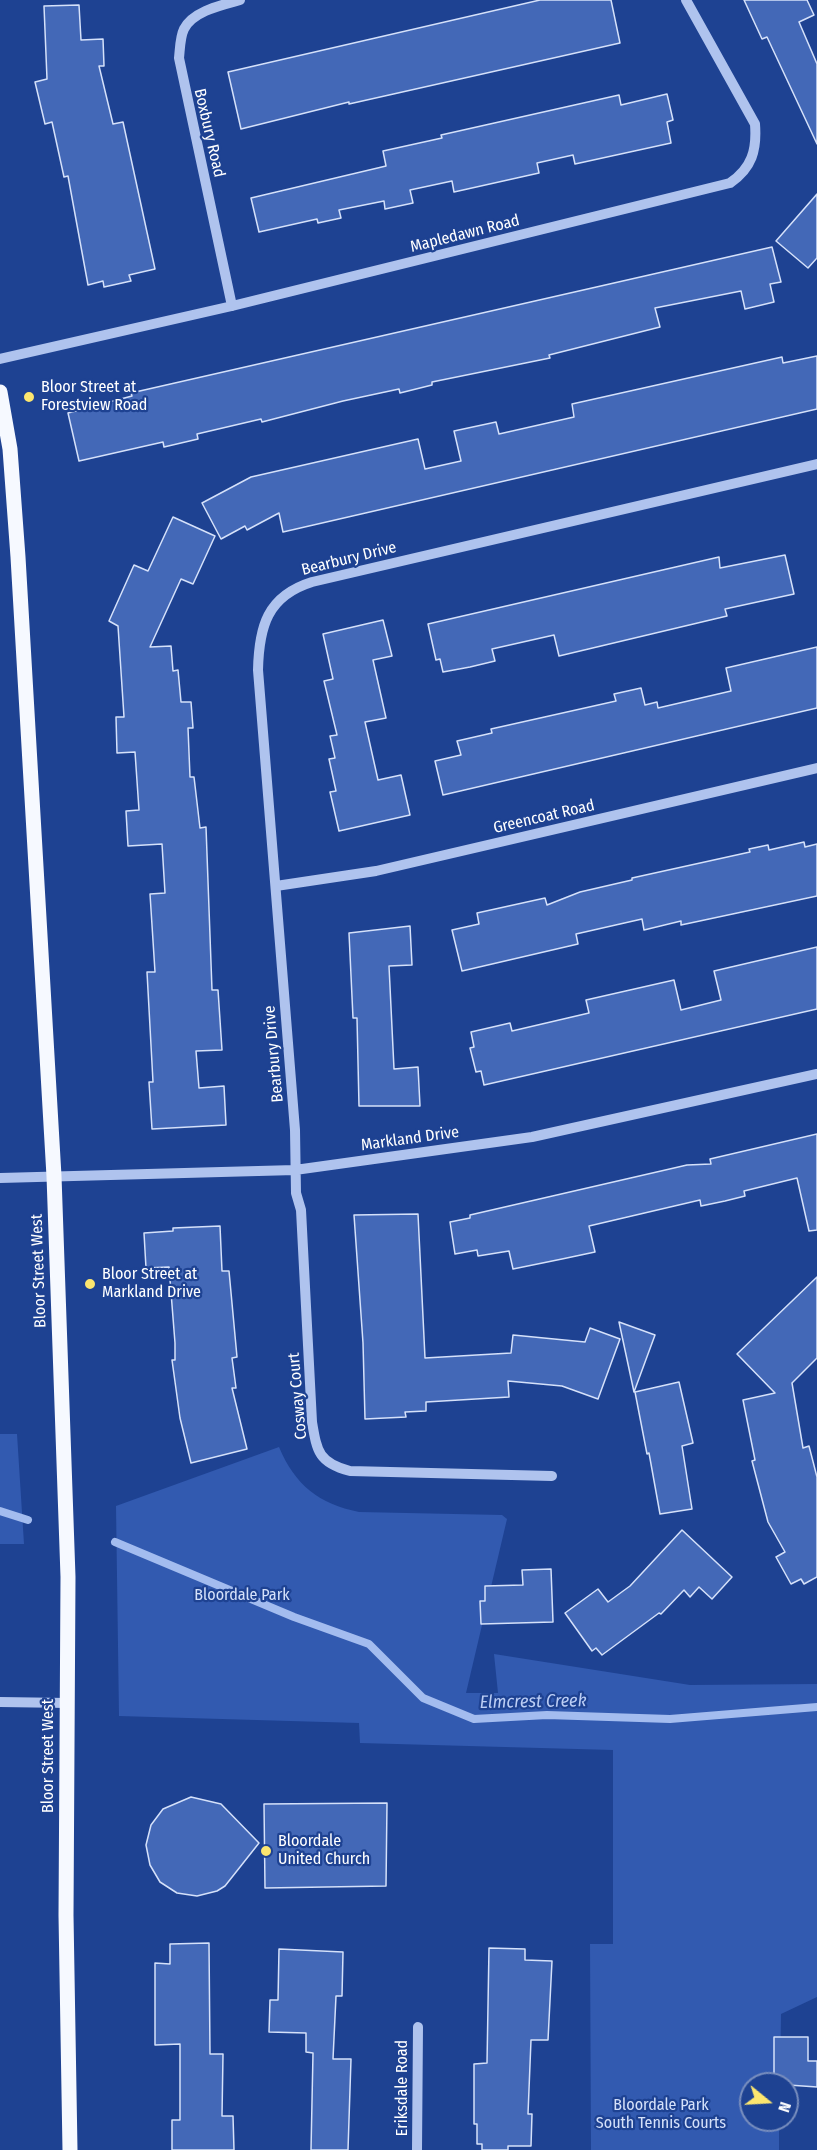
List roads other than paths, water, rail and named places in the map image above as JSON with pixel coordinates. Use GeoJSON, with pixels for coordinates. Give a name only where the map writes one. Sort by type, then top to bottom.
{"type":"FeatureCollection","features":[{"type":"Feature","properties":{"kind":"main road","name":"Bloor Street West"},"geometry":{"type":"LineString","coordinates":[[0,392],[10,449],[18,557],[54,1176],[68,1577],[66,1915],[70,2150]]}},
{"type":"Feature","properties":{"kind":"street","name":"Boxbury Road"},"geometry":{"type":"LineString","coordinates":[[232,306],[179,58],[184,29],[190,21],[213,7],[240,0]]}},
{"type":"Feature","properties":{"kind":"street","name":"Mapledawn Road"},"geometry":{"type":"LineString","coordinates":[[0,358],[232,306],[730,183],[744,173],[752,158],[757,143],[754,124],[686,0]]}},
{"type":"Feature","properties":{"kind":"street","name":"Bearbury Drive"},"geometry":{"type":"LineString","coordinates":[[295,1170],[295,1130],[259,648],[267,612],[295,588],[817,464]]}},
{"type":"Feature","properties":{"kind":"street","name":"Greencoat Road"},"geometry":{"type":"LineString","coordinates":[[276,886],[302,884],[376,871],[817,768]]}},
{"type":"Feature","properties":{"kind":"street","name":"Markland Drive"},"geometry":{"type":"LineString","coordinates":[[0,1178],[295,1170],[532,1137],[817,1074]]}},
{"type":"Feature","properties":{"kind":"street","name":"Cosway Court"},"geometry":{"type":"LineString","coordinates":[[295,1170],[296,1193],[301,1210],[312,1422],[320,1455],[333,1467],[350,1471],[552,1476]]}},
{"type":"Feature","properties":{"kind":"street"},"geometry":{"type":"LineString","coordinates":[[0,1702],[68,1703]]}},
{"type":"Feature","properties":{"kind":"street","name":"Eriksdale Road"},"geometry":{"type":"LineString","coordinates":[[417,2150],[418,2027]]}},
{"type":"Feature","properties":{"kind":"waterway","name":"Elmcrest Creek"},"geometry":{"type":"LineString","coordinates":[[0,1511],[28,1520]]}},
{"type":"Feature","properties":{"kind":"waterway","name":"Elmcrest Creek"},"geometry":{"type":"LineString","coordinates":[[115,1542],[294,1617],[369,1644],[423,1698],[474,1719],[547,1715],[670,1719],[817,1707]]}},
{"type":"Feature","properties":{"kind":"place","name":"Bloor Street at Forestview Road"},"geometry":{"type":"Point","coordinates":[29,397]}},
{"type":"Feature","properties":{"kind":"place","name":"Bloor Street at Markland Drive"},"geometry":{"type":"Point","coordinates":[90,1284]}},
{"type":"Feature","properties":{"kind":"place","name":"Bloordale United Church"},"geometry":{"type":"Point","coordinates":[266,1851]}},
{"type":"Feature","properties":{"kind":"park label","name":"Bloordale Park"},"geometry":{"type":"Point","coordinates":[242,1596]}},
{"type":"Feature","properties":{"kind":"park label","name":"Bloordale Park South Tennis Courts"},"geometry":{"type":"Point","coordinates":[661,2115]}}]}
